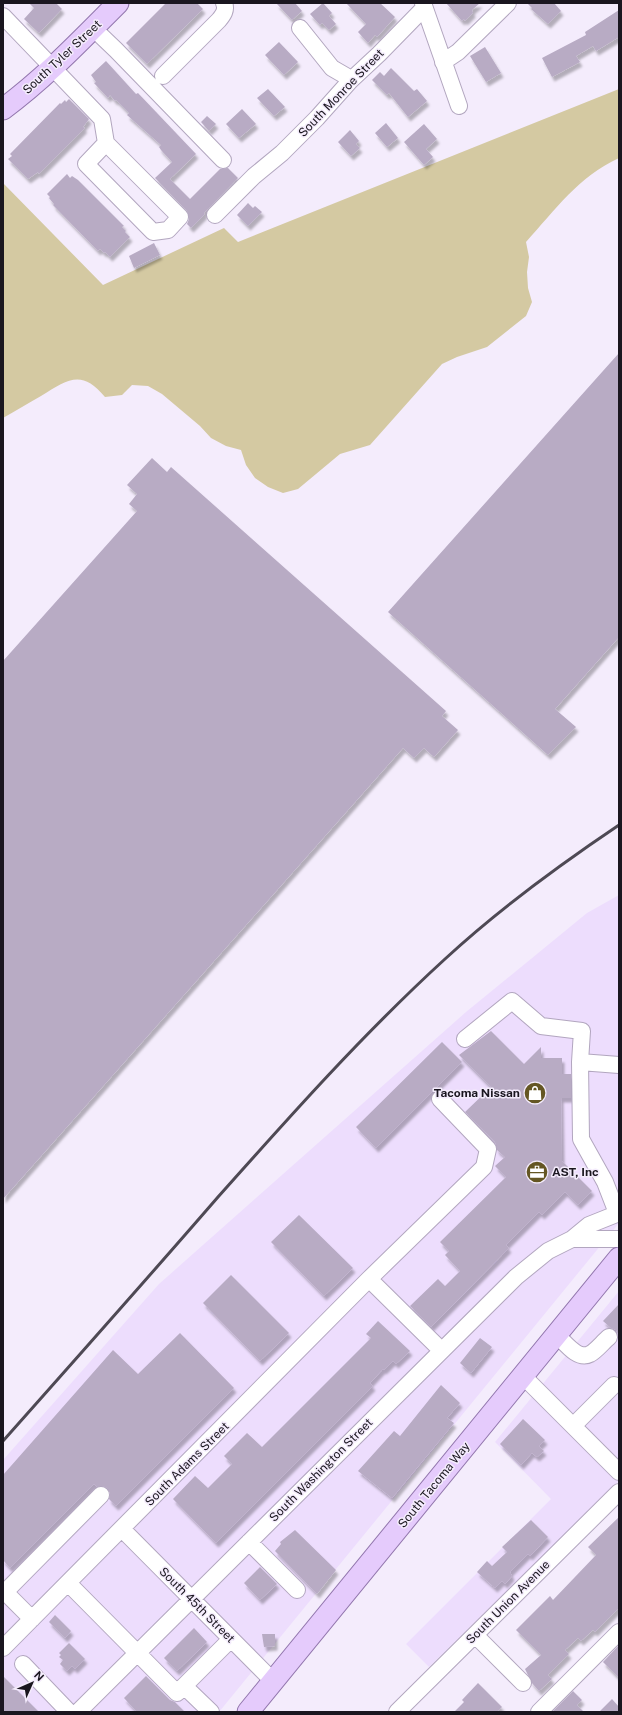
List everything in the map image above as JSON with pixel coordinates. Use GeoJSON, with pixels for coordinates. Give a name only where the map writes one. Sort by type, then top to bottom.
{"type":"FeatureCollection","features":[{"type":"Feature","properties":{"kind":"main road","name":"South Tyler Street"},"geometry":{"type":"LineString","coordinates":[[3,109],[24,93],[53,67],[118,3]]}},
{"type":"Feature","properties":{"kind":"main road","name":"South Tacoma Way"},"geometry":{"type":"LineString","coordinates":[[248,1712],[619,1258]]}},
{"type":"Feature","properties":{"kind":"street"},"geometry":{"type":"LineString","coordinates":[[163,76],[220,20],[224,14],[224,3]]}},
{"type":"Feature","properties":{"kind":"street"},"geometry":{"type":"LineString","coordinates":[[443,62],[458,52],[508,3]]}},
{"type":"Feature","properties":{"kind":"street"},"geometry":{"type":"LineString","coordinates":[[423,5],[459,106]]}},
{"type":"Feature","properties":{"kind":"street","name":"South Monroe Street"},"geometry":{"type":"LineString","coordinates":[[215,215],[254,176],[282,153],[317,118],[351,79],[379,54],[423,5]]}},
{"type":"Feature","properties":{"kind":"street"},"geometry":{"type":"LineString","coordinates":[[3,16],[102,119],[106,143],[180,217],[168,230],[153,232],[86,164],[106,143]]}},
{"type":"Feature","properties":{"kind":"street"},"geometry":{"type":"LineString","coordinates":[[93,28],[223,160]]}},
{"type":"Feature","properties":{"kind":"street"},"geometry":{"type":"LineString","coordinates":[[300,28],[332,68],[351,79]]}},
{"type":"Feature","properties":{"kind":"street"},"geometry":{"type":"LineString","coordinates":[[465,1039],[512,1001],[541,1026],[582,1031],[580,1062],[581,1139],[605,1182],[618,1213]]}},
{"type":"Feature","properties":{"kind":"street"},"geometry":{"type":"LineString","coordinates":[[580,1062],[619,1065]]}},
{"type":"Feature","properties":{"kind":"street","name":"South Adams Street"},"geometry":{"type":"LineString","coordinates":[[6,1640],[32,1619],[369,1278],[484,1167],[488,1149],[440,1099]]}},
{"type":"Feature","properties":{"kind":"street","name":"South Washington Street"},"geometry":{"type":"LineString","coordinates":[[78,1712],[442,1350],[526,1269],[548,1251],[572,1239],[589,1225],[618,1213]]}},
{"type":"Feature","properties":{"kind":"street","name":"South Washington Street"},"geometry":{"type":"LineString","coordinates":[[572,1239],[619,1239]]}},
{"type":"Feature","properties":{"kind":"street"},"geometry":{"type":"LineString","coordinates":[[369,1278],[442,1350]]}},
{"type":"Feature","properties":{"kind":"street"},"geometry":{"type":"LineString","coordinates":[[556,1334],[578,1355],[590,1354],[609,1336]]}},
{"type":"Feature","properties":{"kind":"street"},"geometry":{"type":"LineString","coordinates":[[523,1376],[619,1472]]}},
{"type":"Feature","properties":{"kind":"street"},"geometry":{"type":"LineString","coordinates":[[573,1426],[614,1385]]}},
{"type":"Feature","properties":{"kind":"street","name":"South Union Avenue"},"geometry":{"type":"LineString","coordinates":[[397,1712],[619,1492]]}},
{"type":"Feature","properties":{"kind":"street"},"geometry":{"type":"LineString","coordinates":[[32,1619],[5,1592],[101,1496]]}},
{"type":"Feature","properties":{"kind":"street","name":"South 45th Street"},"geometry":{"type":"LineString","coordinates":[[122,1529],[273,1681]]}},
{"type":"Feature","properties":{"kind":"street"},"geometry":{"type":"LineString","coordinates":[[249,1542],[297,1590]]}},
{"type":"Feature","properties":{"kind":"street"},"geometry":{"type":"LineString","coordinates":[[68,1583],[177,1693],[231,1639]]}},
{"type":"Feature","properties":{"kind":"street"},"geometry":{"type":"LineString","coordinates":[[539,1712],[619,1632]]}},
{"type":"Feature","properties":{"kind":"street"},"geometry":{"type":"LineString","coordinates":[[476,1634],[523,1683]]}},
{"type":"Feature","properties":{"kind":"street"},"geometry":{"type":"LineString","coordinates":[[22,1664],[69,1712]]}},
{"type":"Feature","properties":{"kind":"street"},"geometry":{"type":"LineString","coordinates":[[184,1686],[211,1712]]}},
{"type":"Feature","properties":{"kind":"shaded area"},"geometry":{"type":"Polygon","coordinates":[[[619,89],[619,158],[591,174],[579,184],[526,242],[529,257],[527,272],[528,288],[532,302],[526,316],[487,347],[457,357],[442,364],[370,445],[340,454],[298,489],[283,493],[268,487],[255,478],[246,465],[241,450],[226,446],[211,438],[200,426],[162,394],[148,386],[132,385],[122,395],[105,397],[97,388],[82,380],[67,381],[3,418],[3,183],[103,285],[224,228],[238,242],[619,89]]]}},
{"type":"Feature","properties":{"kind":"shaded area"},"geometry":{"type":"Polygon","coordinates":[[[619,895],[619,1223],[219,1712],[3,1712],[3,1460],[159,1284],[466,1012],[587,913],[619,895]]]}},
{"type":"Feature","properties":{"kind":"shaded area"},"geometry":{"type":"Polygon","coordinates":[[[619,1291],[619,1481],[429,1667],[406,1644],[551,1499],[495,1442],[619,1291]]]}},
{"type":"Feature","properties":{"kind":"building"},"geometry":{"type":"Polygon","coordinates":[[[29,3],[56,3],[62,9],[39,33],[24,19],[34,8],[29,3]]]}},
{"type":"Feature","properties":{"kind":"building"},"geometry":{"type":"Polygon","coordinates":[[[166,3],[197,3],[203,9],[147,64],[126,43],[166,3]]]}},
{"type":"Feature","properties":{"kind":"building"},"geometry":{"type":"Polygon","coordinates":[[[276,3],[295,3],[302,11],[292,20],[276,3]]]}},
{"type":"Feature","properties":{"kind":"building"},"geometry":{"type":"Polygon","coordinates":[[[323,3],[332,13],[329,16],[336,24],[329,30],[322,23],[320,25],[310,14],[323,3]]]}},
{"type":"Feature","properties":{"kind":"building"},"geometry":{"type":"Polygon","coordinates":[[[346,3],[380,3],[395,17],[377,37],[375,35],[368,43],[358,32],[366,24],[346,3]]]}},
{"type":"Feature","properties":{"kind":"building"},"geometry":{"type":"Polygon","coordinates":[[[446,3],[480,3],[472,10],[473,13],[465,21],[464,19],[462,21],[446,3]]]}},
{"type":"Feature","properties":{"kind":"building"},"geometry":{"type":"Polygon","coordinates":[[[527,3],[554,3],[561,11],[548,24],[531,9],[532,8],[527,3]]]}},
{"type":"Feature","properties":{"kind":"building"},"geometry":{"type":"Polygon","coordinates":[[[619,10],[619,37],[596,51],[593,46],[576,56],[580,62],[552,77],[542,58],[586,35],[585,32],[619,10]]]}},
{"type":"Feature","properties":{"kind":"building"},"geometry":{"type":"Polygon","coordinates":[[[279,42],[298,62],[284,75],[265,55],[279,42]]]}},
{"type":"Feature","properties":{"kind":"building"},"geometry":{"type":"Polygon","coordinates":[[[485,47],[501,73],[486,82],[470,56],[485,47]]]}},
{"type":"Feature","properties":{"kind":"building"},"geometry":{"type":"Polygon","coordinates":[[[106,61],[136,94],[138,93],[196,154],[170,179],[190,199],[220,169],[228,168],[238,178],[191,228],[187,224],[189,219],[187,211],[155,178],[172,162],[159,147],[161,145],[127,115],[129,113],[116,100],[115,101],[110,95],[108,98],[94,83],[96,82],[91,75],[106,61]]]}},
{"type":"Feature","properties":{"kind":"building"},"geometry":{"type":"Polygon","coordinates":[[[391,68],[414,91],[417,89],[427,101],[408,117],[389,93],[387,95],[372,80],[380,72],[384,76],[391,68]]]}},
{"type":"Feature","properties":{"kind":"building"},"geometry":{"type":"Polygon","coordinates":[[[268,89],[285,107],[274,116],[257,98],[268,89]]]}},
{"type":"Feature","properties":{"kind":"building"},"geometry":{"type":"Polygon","coordinates":[[[69,99],[89,119],[83,127],[85,128],[39,174],[38,172],[28,179],[8,159],[12,156],[10,154],[60,103],[61,104],[65,100],[66,102],[69,99]]]}},
{"type":"Feature","properties":{"kind":"building"},"geometry":{"type":"Polygon","coordinates":[[[242,109],[256,124],[239,138],[226,124],[242,109]]]}},
{"type":"Feature","properties":{"kind":"building"},"geometry":{"type":"Polygon","coordinates":[[[207,116],[216,124],[209,131],[201,122],[207,116]]]}},
{"type":"Feature","properties":{"kind":"building"},"geometry":{"type":"Polygon","coordinates":[[[386,123],[398,138],[387,147],[375,133],[386,123]]]}},
{"type":"Feature","properties":{"kind":"building"},"geometry":{"type":"Polygon","coordinates":[[[424,124],[437,139],[426,149],[433,157],[424,165],[404,142],[424,124]]]}},
{"type":"Feature","properties":{"kind":"building"},"geometry":{"type":"Polygon","coordinates":[[[350,130],[359,141],[356,144],[360,148],[351,156],[338,142],[350,130]]]}},
{"type":"Feature","properties":{"kind":"building"},"geometry":{"type":"Polygon","coordinates":[[[67,174],[70,178],[72,176],[78,180],[124,226],[122,227],[130,237],[110,257],[100,249],[98,251],[53,205],[54,204],[49,198],[50,197],[47,194],[67,174]]]}},
{"type":"Feature","properties":{"kind":"building"},"geometry":{"type":"Polygon","coordinates":[[[248,203],[253,208],[255,206],[262,212],[248,226],[237,215],[248,203]]]}},
{"type":"Feature","properties":{"kind":"building"},"geometry":{"type":"Polygon","coordinates":[[[154,243],[160,255],[134,268],[129,256],[154,243]]]}},
{"type":"Feature","properties":{"kind":"building"},"geometry":{"type":"Polygon","coordinates":[[[619,353],[619,637],[555,709],[576,727],[548,755],[388,612],[619,353]]]}},
{"type":"Feature","properties":{"kind":"building"},"geometry":{"type":"Polygon","coordinates":[[[152,458],[167,472],[171,467],[446,711],[442,716],[458,730],[434,757],[424,748],[414,758],[403,748],[3,1199],[3,661],[137,511],[129,504],[137,494],[127,485],[152,458]]]}},
{"type":"Feature","properties":{"kind":"building"},"geometry":{"type":"Polygon","coordinates":[[[491,1031],[524,1064],[541,1047],[541,1058],[562,1058],[562,1074],[571,1074],[571,1098],[561,1098],[562,1161],[592,1191],[578,1205],[565,1192],[542,1215],[539,1212],[506,1245],[509,1248],[431,1327],[410,1306],[438,1279],[445,1286],[460,1271],[445,1255],[449,1251],[440,1242],[506,1177],[495,1166],[505,1157],[497,1150],[495,1142],[465,1112],[491,1087],[459,1055],[491,1031]]]}},
{"type":"Feature","properties":{"kind":"building"},"geometry":{"type":"Polygon","coordinates":[[[442,1042],[462,1062],[376,1148],[356,1127],[442,1042]]]}},
{"type":"Feature","properties":{"kind":"building"},"geometry":{"type":"Polygon","coordinates":[[[299,1215],[353,1268],[324,1296],[271,1242],[299,1215]]]}},
{"type":"Feature","properties":{"kind":"building"},"geometry":{"type":"Polygon","coordinates":[[[231,1275],[289,1333],[260,1361],[203,1303],[231,1275]]]}},
{"type":"Feature","properties":{"kind":"building"},"geometry":{"type":"Polygon","coordinates":[[[619,1304],[619,1336],[616,1330],[611,1328],[603,1321],[619,1304]]]}},
{"type":"Feature","properties":{"kind":"building"},"geometry":{"type":"Polygon","coordinates":[[[378,1321],[410,1351],[396,1364],[393,1361],[384,1370],[383,1369],[370,1383],[373,1386],[216,1543],[173,1499],[195,1476],[208,1488],[232,1464],[224,1456],[247,1433],[262,1447],[371,1338],[366,1334],[378,1321]]]}},
{"type":"Feature","properties":{"kind":"building"},"geometry":{"type":"Polygon","coordinates":[[[180,1333],[234,1388],[116,1506],[109,1499],[110,1493],[107,1488],[103,1486],[97,1487],[94,1484],[10,1568],[3,1560],[3,1475],[113,1350],[138,1374],[180,1333]]]}},
{"type":"Feature","properties":{"kind":"building"},"geometry":{"type":"Polygon","coordinates":[[[480,1338],[492,1347],[471,1373],[460,1363],[480,1338]]]}},
{"type":"Feature","properties":{"kind":"building"},"geometry":{"type":"Polygon","coordinates":[[[441,1385],[460,1403],[447,1418],[454,1423],[392,1498],[358,1471],[394,1431],[400,1436],[441,1385]]]}},
{"type":"Feature","properties":{"kind":"building"},"geometry":{"type":"Polygon","coordinates":[[[523,1419],[545,1440],[539,1446],[544,1451],[537,1457],[532,1453],[521,1465],[500,1444],[523,1419]]]}},
{"type":"Feature","properties":{"kind":"building"},"geometry":{"type":"Polygon","coordinates":[[[619,1517],[619,1608],[595,1632],[593,1630],[581,1641],[578,1638],[565,1650],[569,1654],[548,1675],[552,1679],[539,1691],[532,1683],[525,1669],[541,1655],[516,1630],[550,1596],[553,1600],[596,1555],[588,1547],[619,1517]]]}},
{"type":"Feature","properties":{"kind":"building"},"geometry":{"type":"Polygon","coordinates":[[[531,1520],[548,1537],[530,1556],[528,1554],[510,1572],[512,1576],[505,1584],[502,1581],[495,1588],[477,1572],[487,1561],[492,1566],[507,1552],[502,1547],[531,1520]]]}},
{"type":"Feature","properties":{"kind":"building"},"geometry":{"type":"Polygon","coordinates":[[[295,1530],[336,1570],[317,1594],[275,1551],[281,1544],[280,1542],[295,1530]]]}},
{"type":"Feature","properties":{"kind":"building"},"geometry":{"type":"Polygon","coordinates":[[[260,1567],[277,1584],[260,1600],[244,1583],[260,1567]]]}},
{"type":"Feature","properties":{"kind":"building"},"geometry":{"type":"Polygon","coordinates":[[[55,1615],[71,1631],[65,1638],[49,1622],[55,1615]]]}},
{"type":"Feature","properties":{"kind":"building"},"geometry":{"type":"Polygon","coordinates":[[[194,1628],[207,1642],[177,1671],[164,1658],[194,1628]]]}},
{"type":"Feature","properties":{"kind":"building"},"geometry":{"type":"Polygon","coordinates":[[[262,1634],[275,1634],[275,1646],[264,1647],[262,1634]]]}},
{"type":"Feature","properties":{"kind":"building"},"geometry":{"type":"Polygon","coordinates":[[[69,1643],[85,1659],[75,1669],[72,1666],[67,1671],[60,1664],[63,1660],[59,1657],[61,1655],[59,1653],[69,1643]]]}},
{"type":"Feature","properties":{"kind":"building"},"geometry":{"type":"Polygon","coordinates":[[[619,1645],[619,1678],[603,1662],[619,1645]]]}},
{"type":"Feature","properties":{"kind":"building"},"geometry":{"type":"Polygon","coordinates":[[[3,1676],[39,1712],[3,1712],[3,1676]]]}},
{"type":"Feature","properties":{"kind":"building"},"geometry":{"type":"Polygon","coordinates":[[[146,1676],[170,1700],[175,1702],[185,1712],[137,1712],[124,1698],[146,1676]]]}},
{"type":"Feature","properties":{"kind":"building"},"geometry":{"type":"Polygon","coordinates":[[[478,1683],[502,1707],[497,1712],[454,1712],[464,1702],[462,1700],[478,1683]]]}},
{"type":"Feature","properties":{"kind":"building"},"geometry":{"type":"Polygon","coordinates":[[[573,1691],[582,1700],[577,1705],[584,1712],[552,1712],[573,1691]]]}},
{"type":"Feature","properties":{"kind":"building"},"geometry":{"type":"Polygon","coordinates":[[[612,1699],[619,1707],[619,1712],[599,1712],[612,1699]]]}},
{"type":"Feature","properties":{"kind":"railway"},"geometry":{"type":"LineString","coordinates":[[3,1441],[218,1197],[357,1045],[415,987],[486,923],[551,872],[619,825]]}},
{"type":"Feature","properties":{"kind":"place","name":"Tacoma Nissan"},"geometry":{"type":"Point","coordinates":[535,1093]}},
{"type":"Feature","properties":{"kind":"place","name":"AST, Inc"},"geometry":{"type":"Point","coordinates":[537,1172]}}]}
